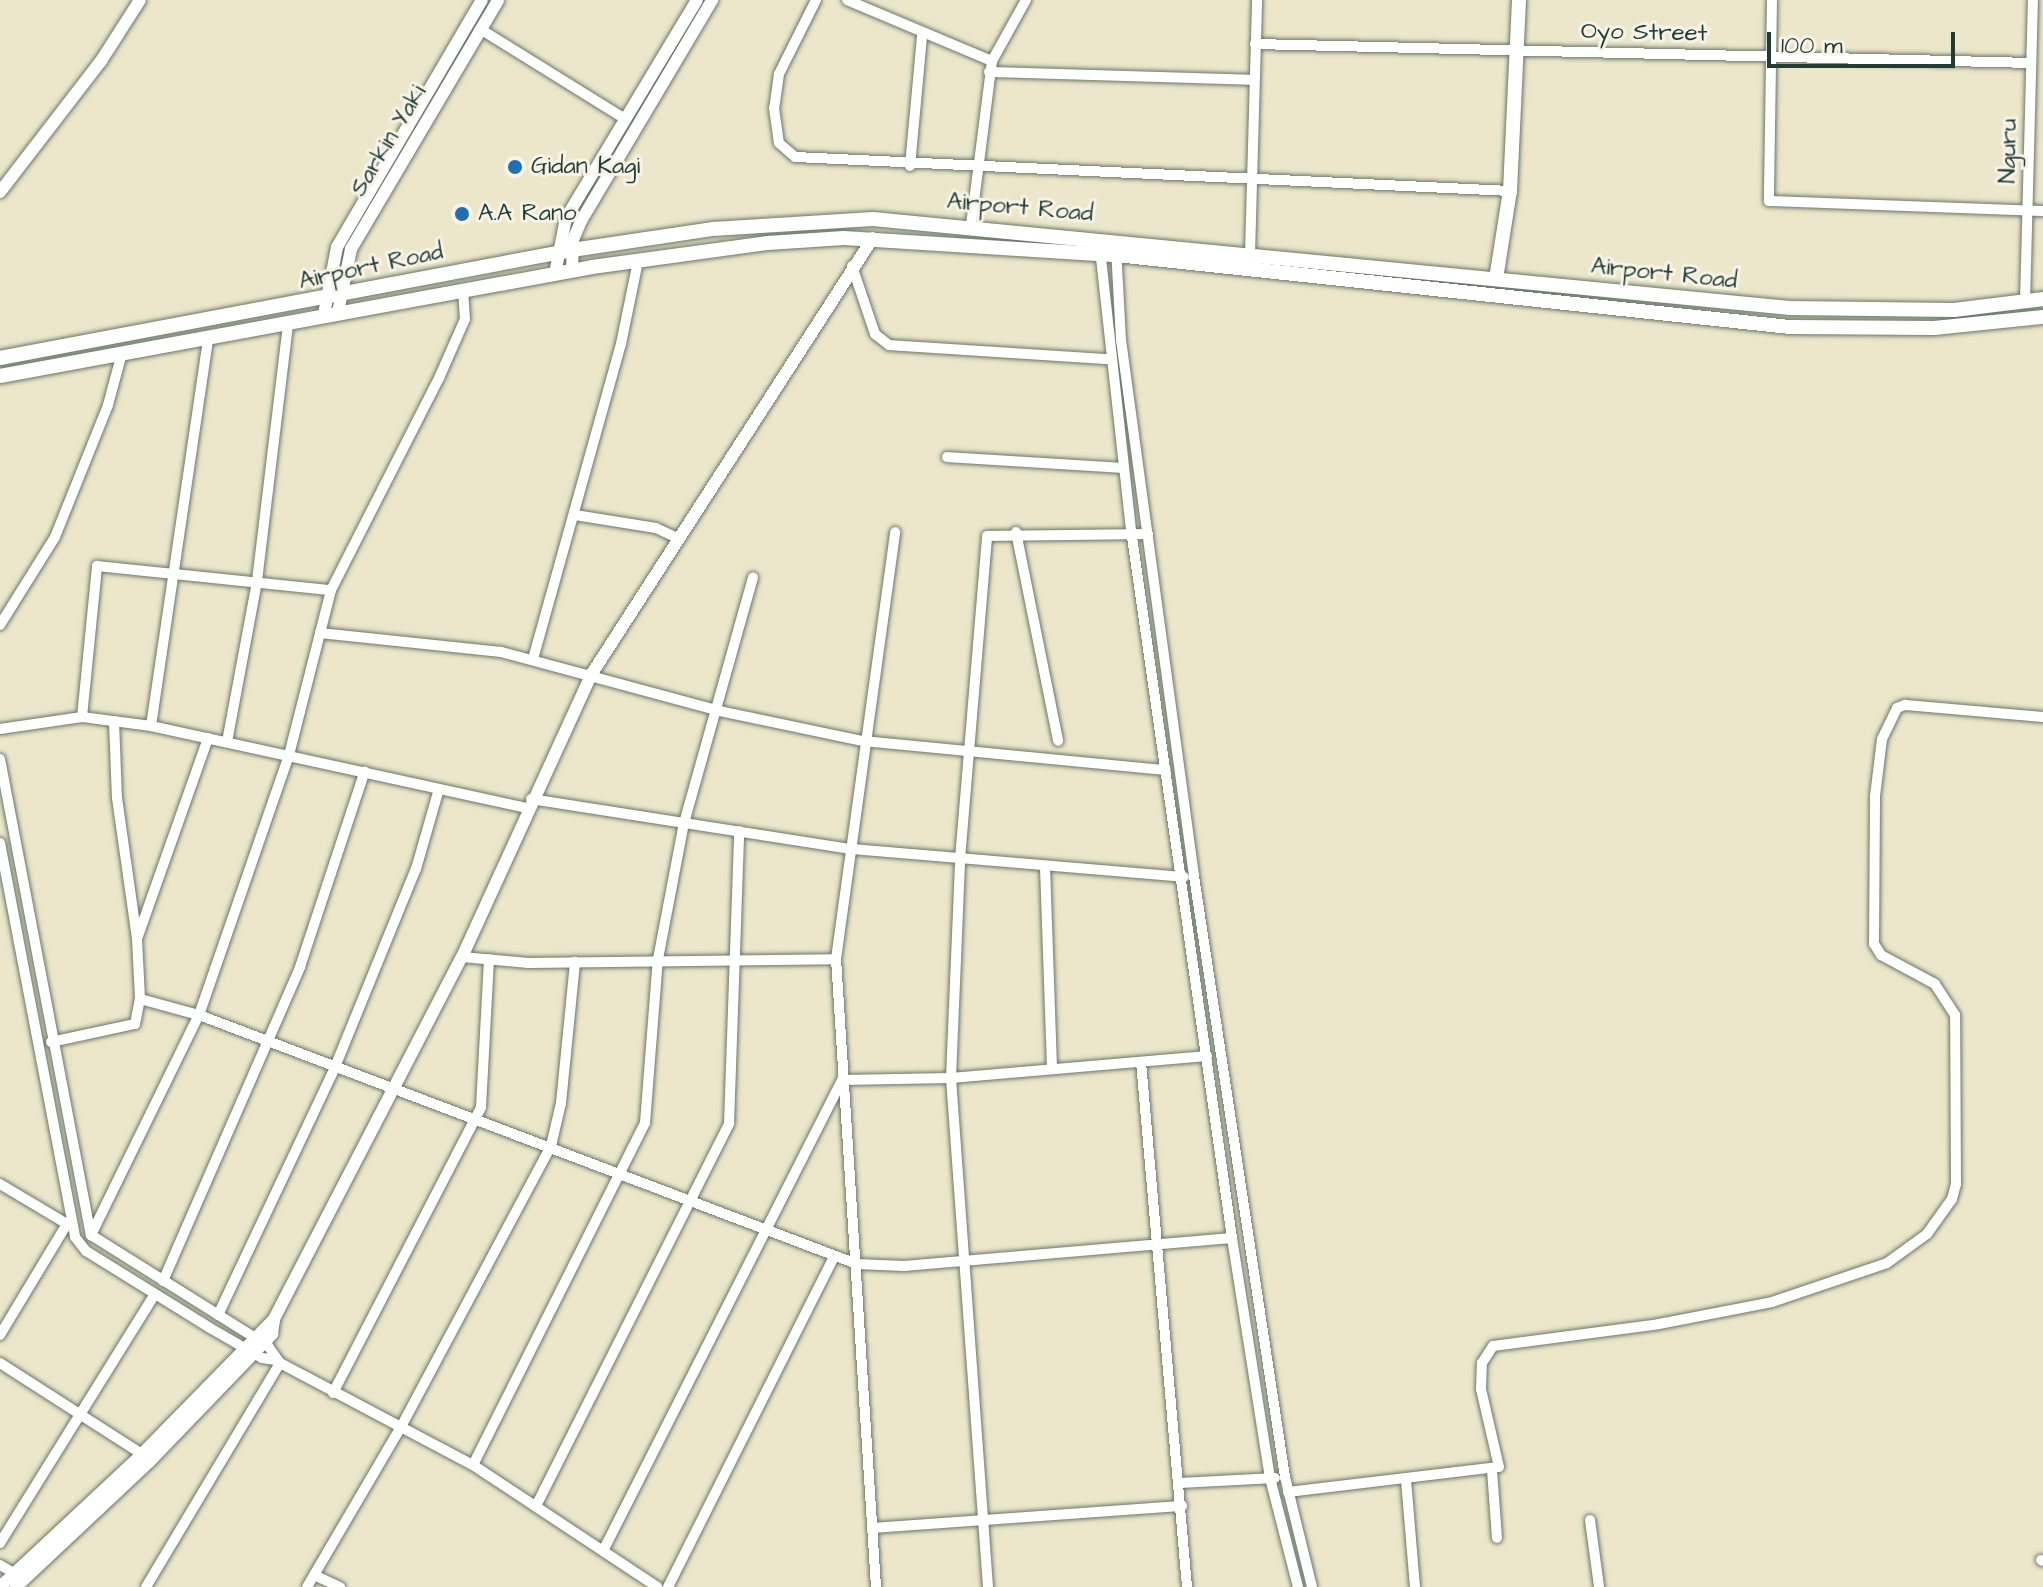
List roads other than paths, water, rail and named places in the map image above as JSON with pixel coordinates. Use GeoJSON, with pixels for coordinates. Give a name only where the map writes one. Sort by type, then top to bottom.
{"type":"FeatureCollection","features":[{"type":"Feature","properties":{"kind":"main road"},"geometry":{"type":"LineString","coordinates":[[1496,279],[1510,191],[1519,0]]}},
{"type":"Feature","properties":{"kind":"main road","name":"Airport Road"},"geometry":{"type":"LineString","coordinates":[[0,376],[288,324],[329,309],[341,296],[572,250],[771,223],[873,219],[1099,238],[1116,247],[1790,327],[1934,328],[2043,317]]}},
{"type":"Feature","properties":{"kind":"main road","name":"Airport Road"},"geometry":{"type":"LineString","coordinates":[[0,358],[768,243],[873,238],[1100,254],[1116,247],[1250,254],[1866,311],[2025,303],[2043,299]]}},
{"type":"Feature","properties":{"kind":"street"},"geometry":{"type":"LineString","coordinates":[[0,192],[101,61],[140,0]]}},
{"type":"Feature","properties":{"kind":"street"},"geometry":{"type":"LineString","coordinates":[[329,309],[337,247],[482,0]]}},
{"type":"Feature","properties":{"kind":"street","name":"Sarkin Yaki"},"geometry":{"type":"LineString","coordinates":[[341,296],[351,249],[498,0]]}},
{"type":"Feature","properties":{"kind":"street"},"geometry":{"type":"LineString","coordinates":[[555,274],[556,254],[566,218],[697,0]]}},
{"type":"Feature","properties":{"kind":"street"},"geometry":{"type":"LineString","coordinates":[[572,271],[576,231],[712,0]]}},
{"type":"Feature","properties":{"kind":"street"},"geometry":{"type":"LineString","coordinates":[[816,0],[779,74],[774,120],[779,143],[795,157],[910,166],[977,166],[1251,182],[1510,191]]}},
{"type":"Feature","properties":{"kind":"street"},"geometry":{"type":"LineString","coordinates":[[847,0],[990,67],[1254,80]]}},
{"type":"Feature","properties":{"kind":"street"},"geometry":{"type":"LineString","coordinates":[[971,225],[990,67],[1026,0]]}},
{"type":"Feature","properties":{"kind":"street"},"geometry":{"type":"LineString","coordinates":[[1250,254],[1257,0]]}},
{"type":"Feature","properties":{"kind":"street"},"geometry":{"type":"LineString","coordinates":[[1772,0],[1769,201],[2043,211]]}},
{"type":"Feature","properties":{"kind":"street","name":"Nguru"},"geometry":{"type":"LineString","coordinates":[[2025,303],[2033,0]]}},
{"type":"Feature","properties":{"kind":"street"},"geometry":{"type":"LineString","coordinates":[[480,29],[625,119]]}},
{"type":"Feature","properties":{"kind":"street"},"geometry":{"type":"LineString","coordinates":[[910,166],[922,36]]}},
{"type":"Feature","properties":{"kind":"street","name":"Oyo Street"},"geometry":{"type":"LineString","coordinates":[[1255,44],[2031,63]]}},
{"type":"Feature","properties":{"kind":"street"},"geometry":{"type":"LineString","coordinates":[[0,1587],[15,1580],[260,1341],[462,957],[528,803],[591,675],[852,266],[873,238]]}},
{"type":"Feature","properties":{"kind":"street"},"geometry":{"type":"LineString","coordinates":[[1099,238],[1108,359],[1232,1238],[1270,1478],[1298,1587]]}},
{"type":"Feature","properties":{"kind":"street"},"geometry":{"type":"LineString","coordinates":[[1116,247],[1121,340],[1194,876],[1285,1477],[1312,1587]]}},
{"type":"Feature","properties":{"kind":"street"},"geometry":{"type":"LineString","coordinates":[[533,659],[575,515],[638,261]]}},
{"type":"Feature","properties":{"kind":"street"},"geometry":{"type":"LineString","coordinates":[[852,266],[875,334],[889,345],[1108,359]]}},
{"type":"Feature","properties":{"kind":"street"},"geometry":{"type":"LineString","coordinates":[[91,1235],[199,1015],[289,755],[331,590],[444,367],[465,319],[463,291]]}},
{"type":"Feature","properties":{"kind":"street"},"geometry":{"type":"LineString","coordinates":[[227,742],[257,581],[288,324]]}},
{"type":"Feature","properties":{"kind":"street"},"geometry":{"type":"LineString","coordinates":[[151,726],[177,573],[208,338]]}},
{"type":"Feature","properties":{"kind":"street"},"geometry":{"type":"LineString","coordinates":[[0,625],[55,537],[108,405],[122,353]]}},
{"type":"Feature","properties":{"kind":"street"},"geometry":{"type":"LineString","coordinates":[[947,457],[1123,468]]}},
{"type":"Feature","properties":{"kind":"street"},"geometry":{"type":"LineString","coordinates":[[575,515],[656,528],[680,539]]}},
{"type":"Feature","properties":{"kind":"street"},"geometry":{"type":"LineString","coordinates":[[876,1587],[836,959],[863,741],[895,532]]}},
{"type":"Feature","properties":{"kind":"street"},"geometry":{"type":"LineString","coordinates":[[988,1587],[951,1078],[960,859],[987,536],[1016,532],[1132,537],[1148,534]]}},
{"type":"Feature","properties":{"kind":"street"},"geometry":{"type":"LineString","coordinates":[[1016,532],[1058,741]]}},
{"type":"Feature","properties":{"kind":"street"},"geometry":{"type":"LineString","coordinates":[[82,717],[97,566],[331,590]]}},
{"type":"Feature","properties":{"kind":"street"},"geometry":{"type":"LineString","coordinates":[[473,1465],[619,1175],[648,1106],[658,959],[684,823],[719,711],[753,578]]}},
{"type":"Feature","properties":{"kind":"street"},"geometry":{"type":"LineString","coordinates":[[320,633],[533,659],[719,711],[863,741],[968,754],[1166,770]]}},
{"type":"Feature","properties":{"kind":"street"},"geometry":{"type":"LineString","coordinates":[[1288,1492],[1492,1470],[1501,1463],[1481,1389],[1482,1363],[1493,1346],[1659,1324],[1772,1302],[1887,1263],[1939,1221],[1952,1199],[1959,1157],[1955,1015],[1935,984],[1881,955],[1874,944],[1875,796],[1882,739],[1897,708],[1905,705],[2043,717]]}},
{"type":"Feature","properties":{"kind":"street"},"geometry":{"type":"LineString","coordinates":[[0,729],[82,717],[151,726],[439,789],[528,803],[851,849],[1181,878],[1194,876]]}},
{"type":"Feature","properties":{"kind":"street"},"geometry":{"type":"LineString","coordinates":[[51,1042],[135,1024],[140,999],[137,939],[117,798],[114,721]]}},
{"type":"Feature","properties":{"kind":"street"},"geometry":{"type":"LineString","coordinates":[[137,939],[208,738]]}},
{"type":"Feature","properties":{"kind":"street"},"geometry":{"type":"LineString","coordinates":[[0,759],[51,1042],[91,1235],[260,1341],[278,1361]]}},
{"type":"Feature","properties":{"kind":"street"},"geometry":{"type":"LineString","coordinates":[[163,1281],[269,1041],[325,900],[365,771]]}},
{"type":"Feature","properties":{"kind":"street"},"geometry":{"type":"LineString","coordinates":[[218,1315],[335,1067],[416,869],[439,789]]}},
{"type":"Feature","properties":{"kind":"street"},"geometry":{"type":"LineString","coordinates":[[536,1506],[692,1203],[733,1111],[739,831]]}},
{"type":"Feature","properties":{"kind":"street"},"geometry":{"type":"LineString","coordinates":[[0,843],[70,1226],[86,1251],[251,1352],[278,1361],[473,1465],[657,1587]]}},
{"type":"Feature","properties":{"kind":"street"},"geometry":{"type":"LineString","coordinates":[[1045,867],[1052,1068]]}},
{"type":"Feature","properties":{"kind":"street"},"geometry":{"type":"LineString","coordinates":[[462,957],[575,962],[836,959]]}},
{"type":"Feature","properties":{"kind":"street"},"geometry":{"type":"LineString","coordinates":[[333,1393],[484,1092],[489,959]]}},
{"type":"Feature","properties":{"kind":"street"},"geometry":{"type":"LineString","coordinates":[[307,1587],[402,1425],[551,1146],[561,1103],[575,962]]}},
{"type":"Feature","properties":{"kind":"street"},"geometry":{"type":"LineString","coordinates":[[140,999],[199,1015],[857,1264],[965,1262],[1160,1248],[1232,1238]]}},
{"type":"Feature","properties":{"kind":"street"},"geometry":{"type":"LineString","coordinates":[[842,1080],[951,1078],[1207,1056]]}},
{"type":"Feature","properties":{"kind":"street"},"geometry":{"type":"LineString","coordinates":[[1141,1062],[1160,1248],[1187,1587]]}},
{"type":"Feature","properties":{"kind":"street"},"geometry":{"type":"LineString","coordinates":[[604,1549],[842,1080]]}},
{"type":"Feature","properties":{"kind":"street"},"geometry":{"type":"LineString","coordinates":[[0,1184],[70,1226]]}},
{"type":"Feature","properties":{"kind":"street"},"geometry":{"type":"LineString","coordinates":[[0,1335],[70,1226]]}},
{"type":"Feature","properties":{"kind":"street"},"geometry":{"type":"LineString","coordinates":[[668,1587],[834,1257]]}},
{"type":"Feature","properties":{"kind":"street"},"geometry":{"type":"LineString","coordinates":[[0,1543],[155,1294]]}},
{"type":"Feature","properties":{"kind":"street"},"geometry":{"type":"LineString","coordinates":[[15,1580],[251,1352]]}},
{"type":"Feature","properties":{"kind":"street"},"geometry":{"type":"LineString","coordinates":[[146,1587],[278,1361]]}},
{"type":"Feature","properties":{"kind":"street"},"geometry":{"type":"LineString","coordinates":[[0,1363],[142,1454]]}},
{"type":"Feature","properties":{"kind":"street"},"geometry":{"type":"LineString","coordinates":[[1492,1470],[1497,1538]]}},
{"type":"Feature","properties":{"kind":"street"},"geometry":{"type":"LineString","coordinates":[[1180,1483],[1285,1477]]}},
{"type":"Feature","properties":{"kind":"street"},"geometry":{"type":"LineString","coordinates":[[1406,1480],[1415,1587]]}},
{"type":"Feature","properties":{"kind":"street"},"geometry":{"type":"LineString","coordinates":[[874,1528],[1182,1506]]}},
{"type":"Feature","properties":{"kind":"street"},"geometry":{"type":"LineString","coordinates":[[1590,1520],[1599,1587]]}},
{"type":"Feature","properties":{"kind":"street"},"geometry":{"type":"LineString","coordinates":[[0,1565],[15,1580]]}},
{"type":"Feature","properties":{"kind":"street"},"geometry":{"type":"LineString","coordinates":[[314,1575],[340,1587]]}},
{"type":"Feature","properties":{"kind":"place","name":"Gidan Kagi"},"geometry":{"type":"Point","coordinates":[515,167]}},
{"type":"Feature","properties":{"kind":"place","name":"A.A Rano"},"geometry":{"type":"Point","coordinates":[462,214]}}]}
